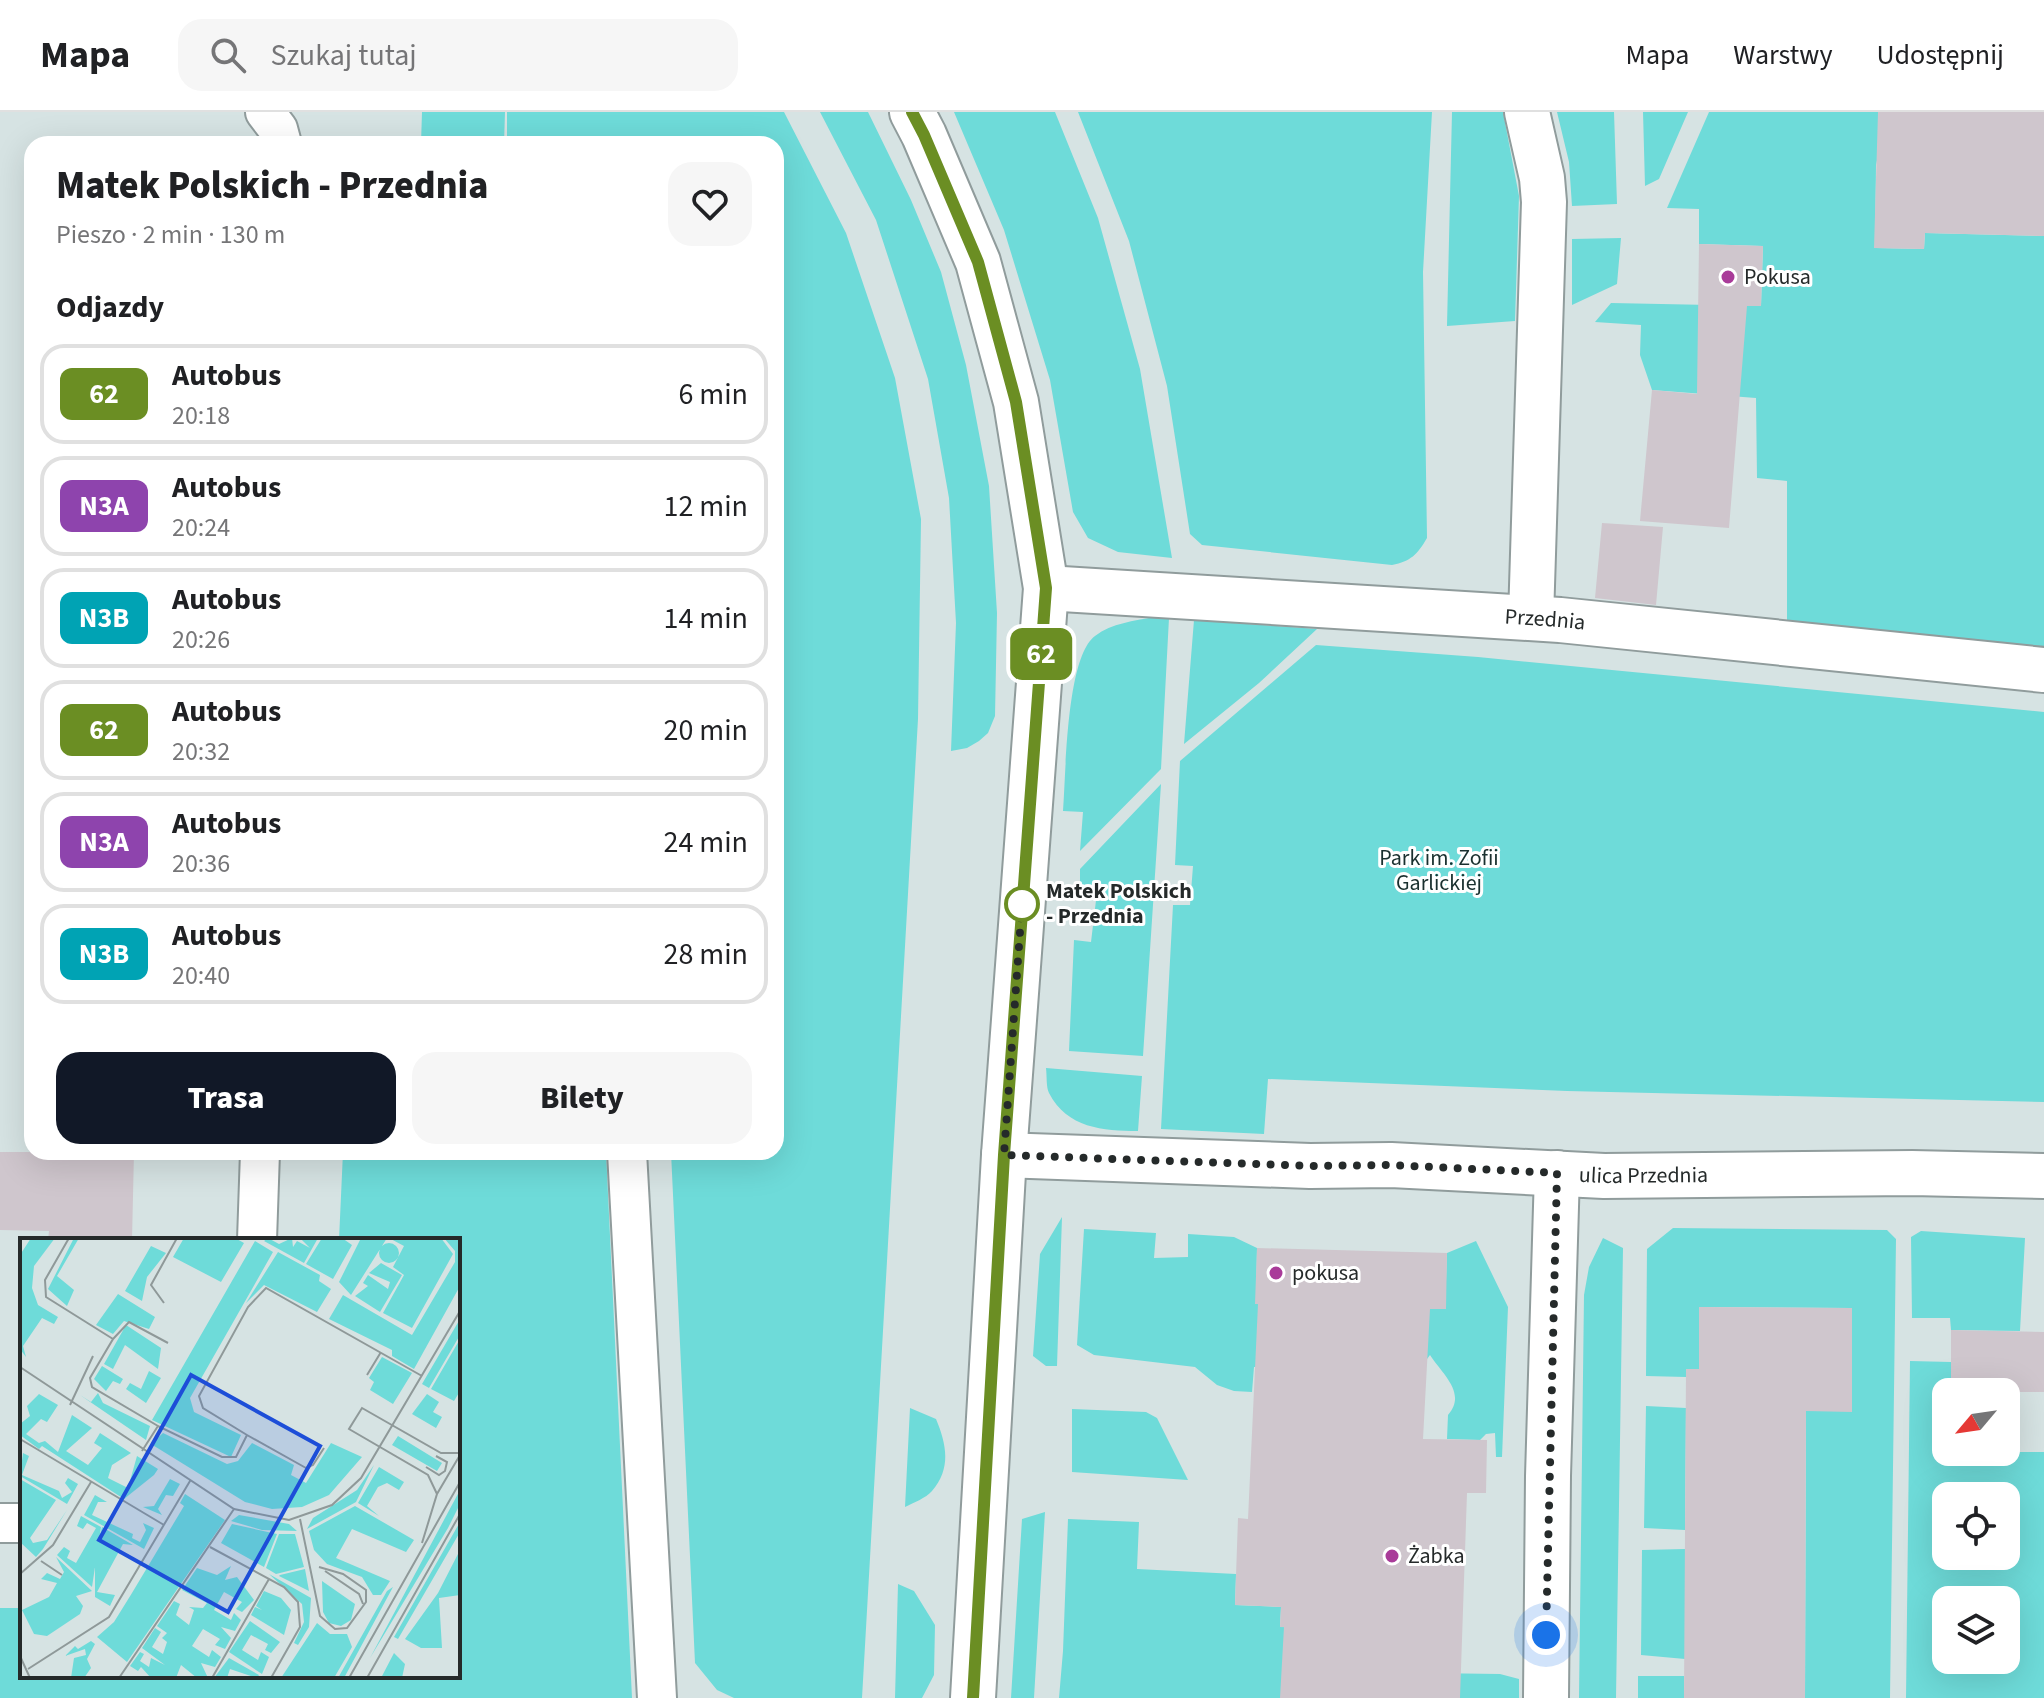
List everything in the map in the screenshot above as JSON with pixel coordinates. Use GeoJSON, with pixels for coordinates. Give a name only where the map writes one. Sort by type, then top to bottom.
{"type":"FeatureCollection","features":[{"type":"Feature","properties":{"kind":"street"},"geometry":{"type":"LineString","coordinates":[[912,112],[978,262],[1016,402],[1046,588],[1004,1155],[973,1698]]}},
{"type":"Feature","properties":{"kind":"street"},"geometry":{"type":"LineString","coordinates":[[1527,112],[1542,178],[1544,202],[1531,618]]}},
{"type":"Feature","properties":{"kind":"street","name":"Przednia"},"geometry":{"type":"LineString","coordinates":[[1046,588],[1531,618],[2044,670]]}},
{"type":"Feature","properties":{"kind":"street","name":"ulica Przednia"},"geometry":{"type":"LineString","coordinates":[[1004,1155],[1310,1166],[1391,1165],[1604,1176],[1912,1173],[2044,1176]]}},
{"type":"Feature","properties":{"kind":"street"},"geometry":{"type":"LineString","coordinates":[[1546,1698],[1548,1476],[1557,1173]]}},
{"type":"Feature","properties":{"kind":"lane"},"geometry":{"type":"LineString","coordinates":[[265,112],[280,136]]}},
{"type":"Feature","properties":{"kind":"lane"},"geometry":{"type":"LineString","coordinates":[[257,1238],[260,1160]]}},
{"type":"Feature","properties":{"kind":"lane"},"geometry":{"type":"LineString","coordinates":[[627,1160],[657,1698]]}},
{"type":"Feature","properties":{"kind":"green space"},"geometry":{"type":"Polygon","coordinates":[[[422,112],[505,112],[504,136],[421,136],[422,112]]]}},
{"type":"Feature","properties":{"kind":"green space"},"geometry":{"type":"Polygon","coordinates":[[[507,112],[784,112],[846,233],[895,378],[921,519],[918,719],[862,1698],[734,1698],[717,1690],[695,1663],[671,1160],[784,1160],[784,136],[507,136],[507,112]]]}},
{"type":"Feature","properties":{"kind":"green space"},"geometry":{"type":"Polygon","coordinates":[[[820,112],[868,112],[911,200],[941,272],[966,365],[989,486],[997,613],[995,716],[988,733],[967,748],[951,751],[956,623],[949,498],[928,379],[876,220],[820,112]]]}},
{"type":"Feature","properties":{"kind":"green space"},"geometry":{"type":"Polygon","coordinates":[[[954,112],[1055,112],[1098,218],[1140,369],[1172,558],[1118,552],[1088,538],[1073,512],[1050,380],[1004,230],[954,112]]]}},
{"type":"Feature","properties":{"kind":"green space"},"geometry":{"type":"Polygon","coordinates":[[[1078,112],[1432,112],[1423,272],[1427,538],[1413,556],[1392,565],[1202,545],[1190,534],[1167,386],[1129,241],[1078,112]]]}},
{"type":"Feature","properties":{"kind":"green space"},"geometry":{"type":"Polygon","coordinates":[[[1452,112],[1503,112],[1519,196],[1515,321],[1447,326],[1452,112]]]}},
{"type":"Feature","properties":{"kind":"green space"},"geometry":{"type":"Polygon","coordinates":[[[1557,112],[1614,112],[1617,204],[1572,206],[1569,162],[1557,112]]]}},
{"type":"Feature","properties":{"kind":"green space"},"geometry":{"type":"Polygon","coordinates":[[[1643,112],[1688,112],[1659,179],[1645,186],[1643,112]]]}},
{"type":"Feature","properties":{"kind":"green space"},"geometry":{"type":"Polygon","coordinates":[[[1709,112],[1888,112],[1876,165],[1875,248],[1924,249],[1925,233],[2044,236],[2044,659],[1790,634],[1787,620],[1787,481],[1757,478],[1756,398],[1652,390],[1640,355],[1641,325],[1595,322],[1611,303],[1761,306],[1763,246],[1699,244],[1699,209],[1667,208],[1709,112]]]}},
{"type":"Feature","properties":{"kind":"green space"},"geometry":{"type":"Polygon","coordinates":[[[1621,238],[1617,284],[1572,305],[1572,239],[1621,238]]]}},
{"type":"Feature","properties":{"kind":"green space"},"geometry":{"type":"Polygon","coordinates":[[[1154,617],[1169,618],[1161,769],[1080,851],[1083,812],[1063,811],[1069,718],[1078,667],[1085,648],[1095,636],[1123,623],[1154,617]]]}},
{"type":"Feature","properties":{"kind":"green space"},"geometry":{"type":"Polygon","coordinates":[[[1194,620],[1317,629],[1259,683],[1184,744],[1194,620]]]}},
{"type":"Feature","properties":{"kind":"green space","name":"Park im. Zofii Garlickiej"},"geometry":{"type":"Polygon","coordinates":[[[1316,645],[1478,657],[2044,712],[2044,1102],[1567,1091],[1268,1079],[1264,1134],[1161,1129],[1173,905],[1190,905],[1193,866],[1175,865],[1180,761],[1316,645]]]}},
{"type":"Feature","properties":{"kind":"green space"},"geometry":{"type":"Polygon","coordinates":[[[1161,784],[1143,1056],[1069,1051],[1074,940],[1091,942],[1097,892],[1080,889],[1080,869],[1161,784]]]}},
{"type":"Feature","properties":{"kind":"green space"},"geometry":{"type":"Polygon","coordinates":[[[1046,1068],[1142,1076],[1138,1131],[1099,1128],[1066,1114],[1049,1093],[1046,1068]]]}},
{"type":"Feature","properties":{"kind":"green space"},"geometry":{"type":"Polygon","coordinates":[[[343,1160],[606,1160],[632,1698],[0,1698],[0,1608],[20,1608],[20,1678],[460,1678],[460,1238],[339,1238],[343,1160]]]}},
{"type":"Feature","properties":{"kind":"green space"},"geometry":{"type":"Polygon","coordinates":[[[1062,1217],[1057,1366],[1046,1366],[1033,1356],[1040,1254],[1062,1217]]]}},
{"type":"Feature","properties":{"kind":"green space"},"geometry":{"type":"Polygon","coordinates":[[[1673,1228],[1887,1230],[1896,1239],[1890,1698],[1805,1698],[1806,1411],[1852,1411],[1852,1308],[1700,1307],[1699,1369],[1686,1369],[1686,1377],[1646,1376],[1647,1249],[1673,1228]]]}},
{"type":"Feature","properties":{"kind":"green space"},"geometry":{"type":"Polygon","coordinates":[[[1084,1229],[1156,1233],[1154,1258],[1188,1257],[1188,1234],[1234,1237],[1257,1248],[1256,1304],[1445,1309],[1447,1253],[1476,1241],[1508,1307],[1502,1457],[1496,1457],[1495,1433],[1486,1434],[1480,1440],[1447,1439],[1448,1415],[1453,1407],[1454,1392],[1430,1355],[1427,1359],[1301,1352],[1300,1368],[1254,1367],[1252,1392],[1234,1391],[1217,1385],[1195,1367],[1094,1355],[1077,1345],[1084,1229]]]}},
{"type":"Feature","properties":{"kind":"green space"},"geometry":{"type":"Polygon","coordinates":[[[1921,1231],[2025,1238],[2020,1331],[1951,1330],[1950,1318],[1912,1318],[1911,1237],[1921,1231]]]}},
{"type":"Feature","properties":{"kind":"green space"},"geometry":{"type":"Polygon","coordinates":[[[1603,1238],[1623,1248],[1616,1698],[1579,1698],[1584,1295],[1589,1267],[1603,1238]]]}},
{"type":"Feature","properties":{"kind":"green space"},"geometry":{"type":"Polygon","coordinates":[[[1910,1361],[1951,1362],[1951,1378],[1932,1378],[1932,1466],[2020,1466],[2020,1452],[2044,1452],[2044,1698],[1906,1698],[1910,1361]]]}},
{"type":"Feature","properties":{"kind":"green space"},"geometry":{"type":"Polygon","coordinates":[[[1646,1406],[1686,1408],[1685,1530],[1644,1528],[1646,1406]]]}},
{"type":"Feature","properties":{"kind":"green space"},"geometry":{"type":"Polygon","coordinates":[[[910,1408],[936,1419],[945,1464],[932,1491],[905,1507],[910,1408]]]}},
{"type":"Feature","properties":{"kind":"green space"},"geometry":{"type":"Polygon","coordinates":[[[1072,1409],[1146,1412],[1157,1418],[1188,1480],[1072,1472],[1072,1409]]]}},
{"type":"Feature","properties":{"kind":"green space"},"geometry":{"type":"Polygon","coordinates":[[[1045,1512],[1034,1698],[1011,1698],[1022,1519],[1045,1512]]]}},
{"type":"Feature","properties":{"kind":"green space"},"geometry":{"type":"Polygon","coordinates":[[[1068,1519],[1139,1522],[1137,1569],[1236,1574],[1235,1605],[1281,1607],[1280,1627],[1416,1631],[1428,1673],[1500,1674],[1519,1679],[1519,1698],[1059,1698],[1068,1519]]]}},
{"type":"Feature","properties":{"kind":"green space"},"geometry":{"type":"Polygon","coordinates":[[[1685,1549],[1685,1659],[1641,1655],[1642,1550],[1685,1549]]]}},
{"type":"Feature","properties":{"kind":"green space"},"geometry":{"type":"Polygon","coordinates":[[[898,1584],[914,1591],[935,1625],[934,1675],[922,1698],[895,1698],[898,1584]]]}},
{"type":"Feature","properties":{"kind":"green space"},"geometry":{"type":"Polygon","coordinates":[[[1638,1676],[1684,1676],[1684,1698],[1638,1698],[1638,1676]]]}},
{"type":"Feature","properties":{"kind":"building"},"geometry":{"type":"Polygon","coordinates":[[[1878,112],[2044,112],[2044,236],[1925,233],[1924,249],[1874,248],[1878,112]]]}},
{"type":"Feature","properties":{"kind":"building"},"geometry":{"type":"Polygon","coordinates":[[[1699,244],[1763,246],[1761,306],[1747,306],[1729,528],[1640,521],[1652,390],[1697,394],[1699,244]]]}},
{"type":"Feature","properties":{"kind":"building"},"geometry":{"type":"Polygon","coordinates":[[[1602,523],[1663,527],[1656,605],[1595,598],[1602,523]]]}},
{"type":"Feature","properties":{"kind":"building"},"geometry":{"type":"Polygon","coordinates":[[[0,1152],[24,1152],[24,1160],[134,1160],[132,1238],[48,1238],[49,1231],[0,1230],[0,1152]]]}},
{"type":"Feature","properties":{"kind":"building"},"geometry":{"type":"Polygon","coordinates":[[[1257,1248],[1447,1253],[1446,1309],[1430,1309],[1423,1439],[1487,1440],[1486,1493],[1467,1493],[1460,1698],[1280,1698],[1284,1627],[1280,1627],[1281,1607],[1235,1605],[1238,1518],[1248,1519],[1258,1304],[1255,1304],[1257,1248]]]}},
{"type":"Feature","properties":{"kind":"building"},"geometry":{"type":"Polygon","coordinates":[[[1699,1307],[1852,1308],[1852,1412],[1806,1411],[1805,1698],[1684,1698],[1686,1369],[1699,1369],[1699,1307]]]}},
{"type":"Feature","properties":{"kind":"building"},"geometry":{"type":"Polygon","coordinates":[[[1951,1330],[2044,1332],[2044,1392],[2020,1392],[2020,1378],[1951,1378],[1951,1330]]]}},
{"type":"Feature","properties":{"kind":"bus line","name":"62"},"geometry":{"type":"LineString","coordinates":[[912,112],[978,262],[1016,402],[1046,588],[1004,1155],[973,1698]]}},
{"type":"Feature","properties":{"kind":"place","name":"Pokusa"},"geometry":{"type":"Point","coordinates":[1728,277]}},
{"type":"Feature","properties":{"kind":"place","name":"Matek Polskich - Przednia"},"geometry":{"type":"Point","coordinates":[1022,904]}},
{"type":"Feature","properties":{"kind":"place","name":"pokusa"},"geometry":{"type":"Point","coordinates":[1276,1273]}},
{"type":"Feature","properties":{"kind":"place","name":"Żabka"},"geometry":{"type":"Point","coordinates":[1392,1556]}},
{"type":"Feature","properties":{"kind":"route"},"geometry":{"type":"LineString","coordinates":[[1022,904],[1004,1155],[1310,1166],[1391,1165],[1557,1173],[1546,1635]]}}]}
